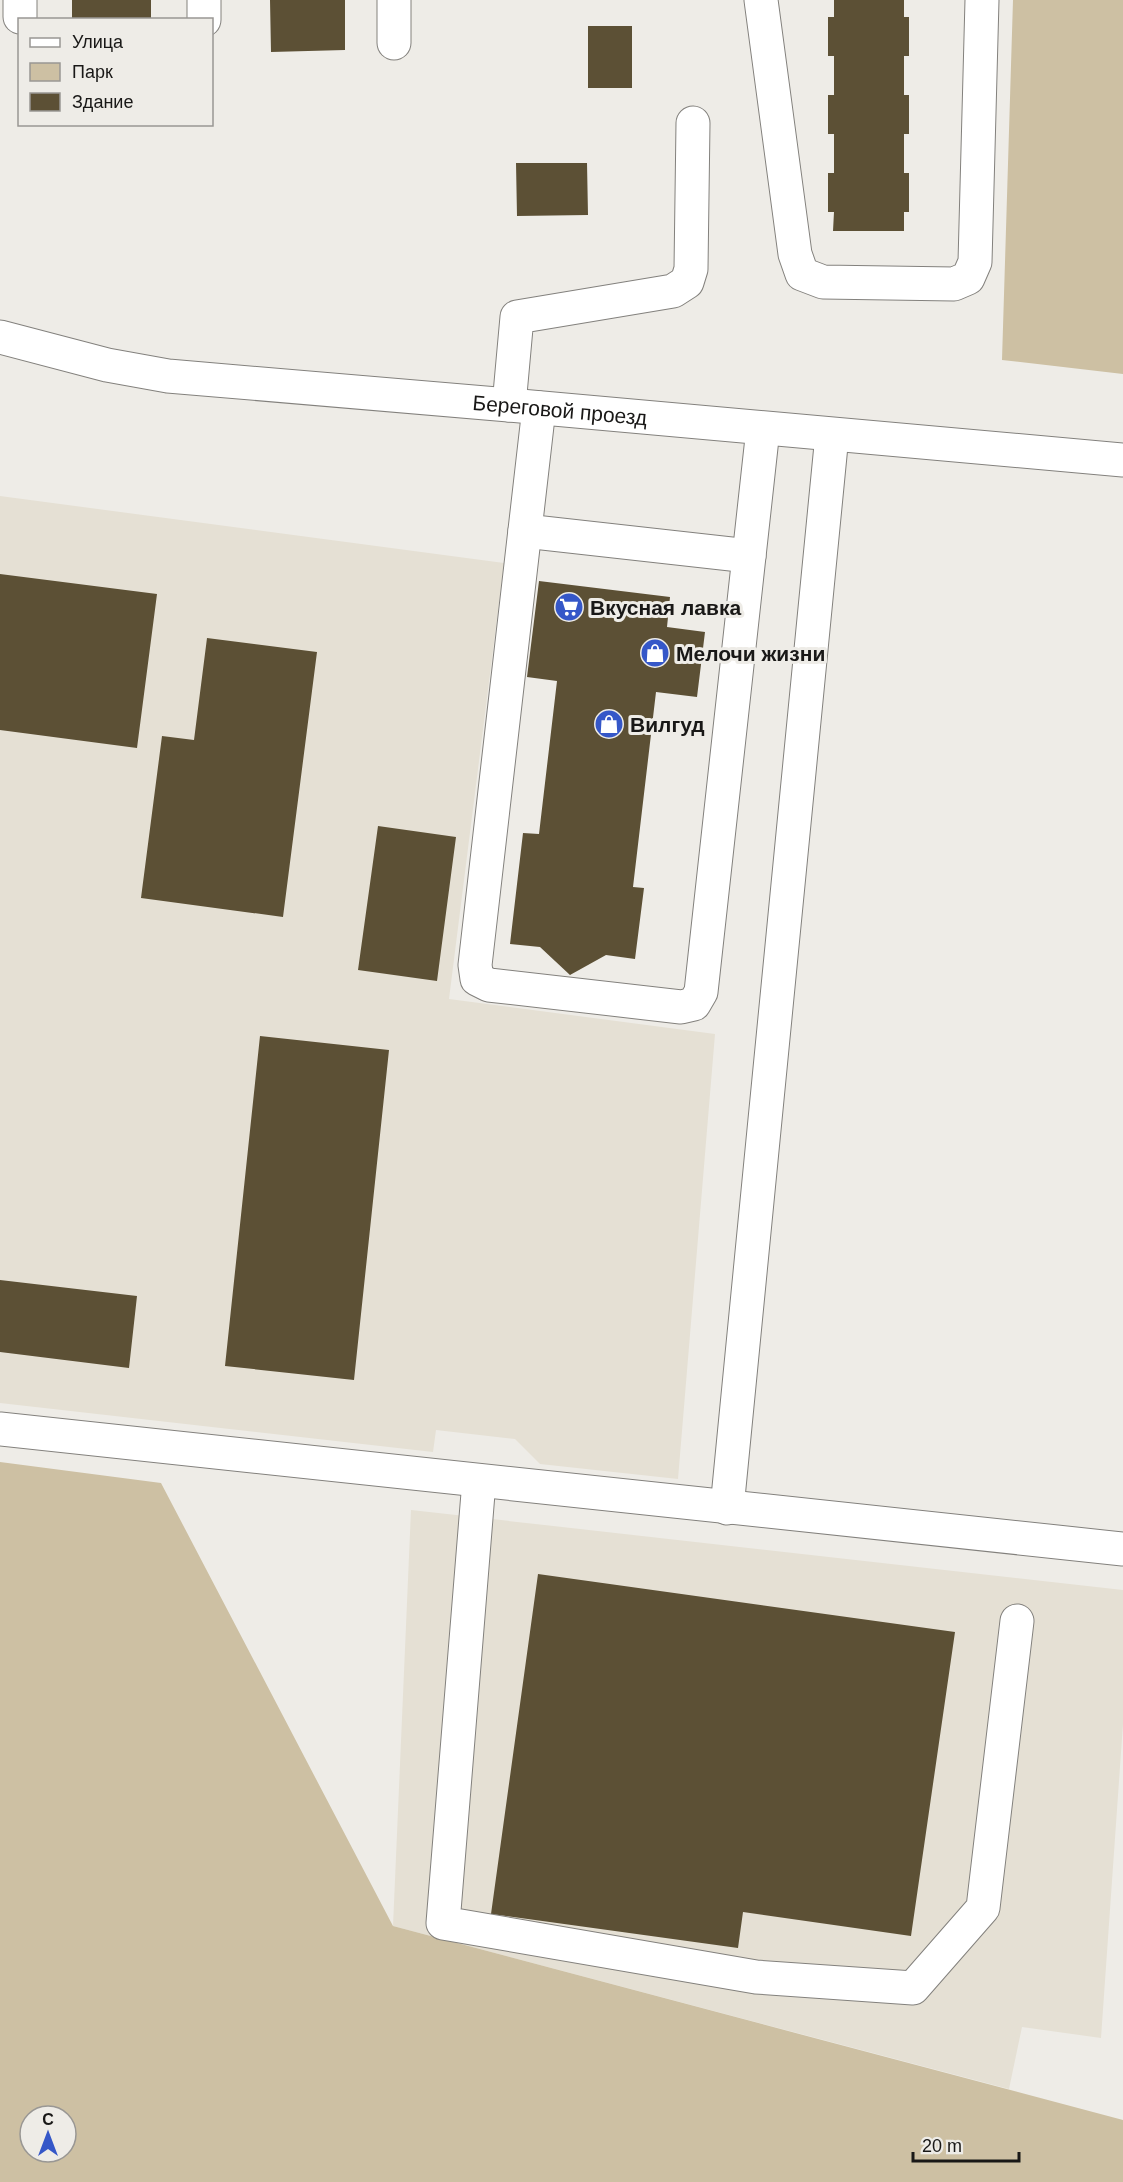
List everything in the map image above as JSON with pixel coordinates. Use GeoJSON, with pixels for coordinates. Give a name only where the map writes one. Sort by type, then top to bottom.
{"type":"FeatureCollection","features":[{"type":"Feature","properties":{"kind":"street"},"geometry":{"type":"LineString","coordinates":[[204,0],[204,18]]}},
{"type":"Feature","properties":{"kind":"street"},"geometry":{"type":"LineString","coordinates":[[394,0],[394,43]]}},
{"type":"Feature","properties":{"kind":"street"},"geometry":{"type":"LineString","coordinates":[[761,0],[795,254],[802,274],[823,282],[954,284],[968,278],[975,262],[982,0]]}},
{"type":"Feature","properties":{"kind":"street"},"geometry":{"type":"LineString","coordinates":[[693,123],[691,269],[687,282],[673,291],[517,317],[524,406],[525,531],[475,965],[477,979],[489,985],[681,1007],[694,1004],[701,992],[763,429]]}},
{"type":"Feature","properties":{"kind":"street","name":"Береговой проезд"},"geometry":{"type":"LineString","coordinates":[[0,337],[107,365],[168,376],[1123,460]]}},
{"type":"Feature","properties":{"kind":"street"},"geometry":{"type":"LineString","coordinates":[[727,1508],[832,435]]}},
{"type":"Feature","properties":{"kind":"street"},"geometry":{"type":"LineString","coordinates":[[525,531],[749,556]]}},
{"type":"Feature","properties":{"kind":"street"},"geometry":{"type":"LineString","coordinates":[[0,1429],[1123,1549]]}},
{"type":"Feature","properties":{"kind":"street"},"geometry":{"type":"LineString","coordinates":[[479,1481],[443,1923],[756,1977],[913,1988],[982,1908],[1017,1622]]}},
{"type":"Feature","properties":{"kind":"shaded area"},"geometry":{"type":"Polygon","coordinates":[[[0,496],[504,563],[449,999],[715,1034],[678,1479],[540,1464],[515,1439],[436,1430],[433,1452],[0,1403],[0,496]]]}},
{"type":"Feature","properties":{"kind":"shaded area"},"geometry":{"type":"Polygon","coordinates":[[[411,1510],[1123,1590],[1123,1724],[1101,2038],[1022,2027],[1009,2089],[393,1926],[411,1510]]]}},
{"type":"Feature","properties":{"kind":"green space"},"geometry":{"type":"Polygon","coordinates":[[[1013,0],[1123,0],[1123,374],[1002,360],[1013,0]]]}},
{"type":"Feature","properties":{"kind":"green space"},"geometry":{"type":"Polygon","coordinates":[[[0,1462],[161,1483],[393,1926],[1123,2120],[1123,2182],[0,2182],[0,1462]]]}},
{"type":"Feature","properties":{"kind":"building"},"geometry":{"type":"Polygon","coordinates":[[[72,0],[151,0],[151,18],[72,18],[72,0]]]}},
{"type":"Feature","properties":{"kind":"building"},"geometry":{"type":"Polygon","coordinates":[[[270,0],[345,0],[345,50],[271,52],[270,0]]]}},
{"type":"Feature","properties":{"kind":"building"},"geometry":{"type":"Polygon","coordinates":[[[834,0],[904,0],[904,17],[909,17],[909,56],[904,56],[904,95],[909,95],[909,134],[904,134],[904,173],[909,173],[909,212],[904,212],[904,231],[833,231],[834,212],[828,212],[828,173],[834,173],[834,134],[828,134],[828,95],[834,95],[834,56],[828,56],[828,17],[834,17],[834,0]]]}},
{"type":"Feature","properties":{"kind":"building"},"geometry":{"type":"Polygon","coordinates":[[[588,26],[632,26],[632,88],[588,88],[588,26]]]}},
{"type":"Feature","properties":{"kind":"building"},"geometry":{"type":"Polygon","coordinates":[[[516,163],[587,163],[588,215],[517,216],[516,163]]]}},
{"type":"Feature","properties":{"kind":"building"},"geometry":{"type":"Polygon","coordinates":[[[0,574],[157,594],[137,748],[0,730],[0,574]]]}},
{"type":"Feature","properties":{"kind":"building"},"geometry":{"type":"Polygon","coordinates":[[[539,581],[670,597],[667,627],[705,632],[697,697],[656,692],[633,887],[644,888],[635,959],[606,955],[570,975],[540,947],[510,944],[523,833],[539,834],[557,681],[527,677],[539,581]]]}},
{"type":"Feature","properties":{"kind":"building"},"geometry":{"type":"Polygon","coordinates":[[[207,638],[317,652],[283,917],[141,898],[162,736],[194,740],[207,638]]]}},
{"type":"Feature","properties":{"kind":"building"},"geometry":{"type":"Polygon","coordinates":[[[378,826],[456,837],[437,981],[358,970],[378,826]]]}},
{"type":"Feature","properties":{"kind":"building"},"geometry":{"type":"Polygon","coordinates":[[[260,1036],[389,1050],[354,1380],[225,1366],[260,1036]]]}},
{"type":"Feature","properties":{"kind":"building"},"geometry":{"type":"Polygon","coordinates":[[[0,1280],[137,1296],[129,1368],[0,1352],[0,1280]]]}},
{"type":"Feature","properties":{"kind":"building"},"geometry":{"type":"Polygon","coordinates":[[[538,1574],[955,1632],[911,1936],[743,1912],[738,1948],[491,1914],[538,1574]]]}},
{"type":"Feature","properties":{"kind":"place","name":"Вкусная лавка"},"geometry":{"type":"Point","coordinates":[569,607]}},
{"type":"Feature","properties":{"kind":"place","name":"Мелочи жизни"},"geometry":{"type":"Point","coordinates":[655,653]}},
{"type":"Feature","properties":{"kind":"place","name":"Вилгуд"},"geometry":{"type":"Point","coordinates":[609,724]}}]}
